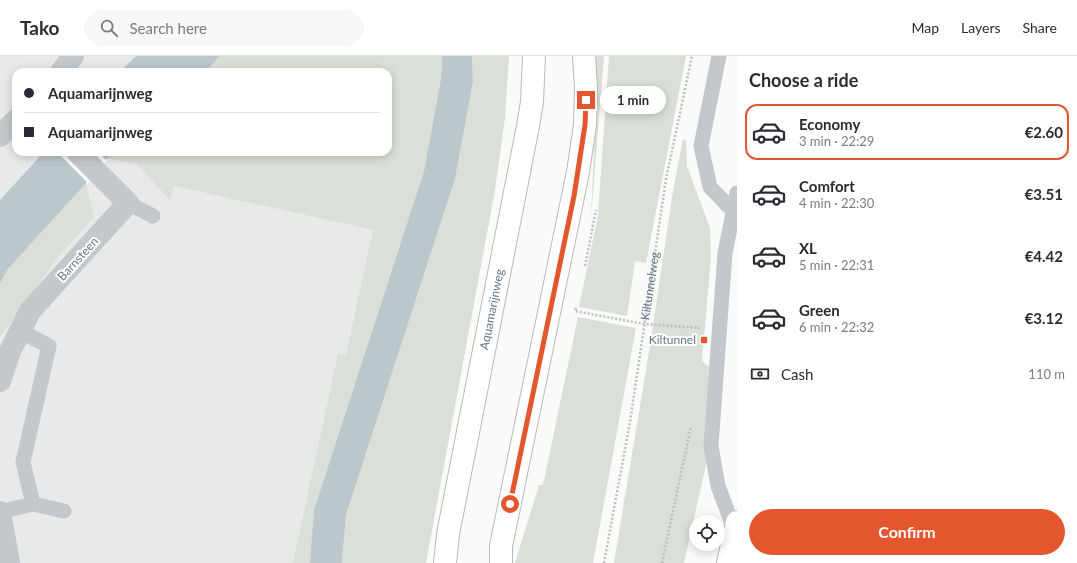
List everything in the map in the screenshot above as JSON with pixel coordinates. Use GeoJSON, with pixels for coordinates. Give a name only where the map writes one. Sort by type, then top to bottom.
{"type":"FeatureCollection","features":[{"type":"Feature","properties":{"kind":"street"},"geometry":{"type":"LineString","coordinates":[[64,68],[73,56]]}},
{"type":"Feature","properties":{"kind":"street","name":"Aquamarijnweg"},"geometry":{"type":"LineString","coordinates":[[445,563],[448,534],[528,126],[532,102],[534,56]]}},
{"type":"Feature","properties":{"kind":"street"},"geometry":{"type":"LineString","coordinates":[[501,563],[501,546],[578,172],[585,125],[586,88],[584,56]]}},
{"type":"Feature","properties":{"kind":"street"},"geometry":{"type":"LineString","coordinates":[[0,136],[12,124]]}},
{"type":"Feature","properties":{"kind":"street"},"geometry":{"type":"LineString","coordinates":[[81,156],[128,204]]}},
{"type":"Feature","properties":{"kind":"street","name":"Barnsteen"},"geometry":{"type":"LineString","coordinates":[[0,381],[10,351],[30,310],[128,204]]}},
{"type":"Feature","properties":{"kind":"street"},"geometry":{"type":"LineString","coordinates":[[0,512],[9,563]]}},
{"type":"Feature","properties":{"kind":"street"},"geometry":{"type":"LineString","coordinates":[[728,563],[736,527]]}},
{"type":"Feature","properties":{"kind":"lane"},"geometry":{"type":"LineString","coordinates":[[719,56],[701,146],[710,187],[735,213]]}},
{"type":"Feature","properties":{"kind":"lane"},"geometry":{"type":"LineString","coordinates":[[736,527],[718,486],[711,446],[725,253],[735,213],[737,193]]}},
{"type":"Feature","properties":{"kind":"lane"},"geometry":{"type":"LineString","coordinates":[[128,204],[153,216]]}},
{"type":"Feature","properties":{"kind":"lane"},"geometry":{"type":"LineString","coordinates":[[20,331],[49,346],[23,462],[33,504]]}},
{"type":"Feature","properties":{"kind":"lane"},"geometry":{"type":"LineString","coordinates":[[0,512],[33,504],[64,511]]}},
{"type":"Feature","properties":{"kind":"path","name":"Kiltunnelweg"},"geometry":{"type":"LineString","coordinates":[[604,563],[630,422],[666,179],[692,56]]}},
{"type":"Feature","properties":{"kind":"path"},"geometry":{"type":"LineString","coordinates":[[584,267],[596,216],[596,208]]}},
{"type":"Feature","properties":{"kind":"path"},"geometry":{"type":"LineString","coordinates":[[577,304],[575,311],[644,324],[704,328]]}},
{"type":"Feature","properties":{"kind":"path"},"geometry":{"type":"LineString","coordinates":[[662,563],[691,426]]}},
{"type":"Feature","properties":{"kind":"shaded area"},"geometry":{"type":"Polygon","coordinates":[[[0,56],[163,56],[152,68],[12,68],[12,156],[128,156],[170,199],[174,186],[373,230],[312,563],[0,563],[0,56]]]}},
{"type":"Feature","properties":{"kind":"shaded area"},"geometry":{"type":"Polygon","coordinates":[[[136,56],[220,56],[209,68],[124,68],[136,56]]]}},
{"type":"Feature","properties":{"kind":"shaded area"},"geometry":{"type":"Polygon","coordinates":[[[220,56],[442,56],[441,78],[424,171],[314,510],[310,563],[293,563],[338,354],[346,355],[373,230],[174,186],[170,200],[136,164],[106,158],[109,156],[392,156],[392,68],[209,68],[220,56]]]}},
{"type":"Feature","properties":{"kind":"shaded area"},"geometry":{"type":"Polygon","coordinates":[[[442,56],[472,56],[473,82],[455,179],[346,515],[342,563],[310,563],[314,510],[424,171],[441,78],[442,56]]]}},
{"type":"Feature","properties":{"kind":"shaded area"},"geometry":{"type":"Polygon","coordinates":[[[472,56],[509,56],[505,118],[495,190],[426,563],[342,563],[346,515],[455,179],[473,82],[472,56]]]}},
{"type":"Feature","properties":{"kind":"shaded area"},"geometry":{"type":"Polygon","coordinates":[[[593,56],[604,56],[591,218],[596,101],[593,56]]]}},
{"type":"Feature","properties":{"kind":"shaded area"},"geometry":{"type":"Polygon","coordinates":[[[609,56],[686,56],[646,263],[635,261],[627,316],[579,307],[598,215],[609,56]]]}},
{"type":"Feature","properties":{"kind":"shaded area"},"geometry":{"type":"Polygon","coordinates":[[[683,139],[686,140],[687,166],[710,228],[711,256],[702,361],[709,367],[707,460],[695,515],[689,515],[689,541],[684,563],[614,563],[649,352],[673,191],[683,139]]]}},
{"type":"Feature","properties":{"kind":"shaded area"},"geometry":{"type":"Polygon","coordinates":[[[40,156],[110,156],[96,169],[86,183],[7,270],[0,283],[0,200],[40,156]]]}},
{"type":"Feature","properties":{"kind":"shaded area"},"geometry":{"type":"Polygon","coordinates":[[[86,183],[94,217],[58,257],[0,337],[0,283],[7,270],[86,183]]]}},
{"type":"Feature","properties":{"kind":"shaded area"},"geometry":{"type":"Polygon","coordinates":[[[578,317],[636,328],[593,563],[515,563],[539,485],[543,485],[578,317]]]}},
{"type":"Feature","properties":{"kind":"pier"},"geometry":{"type":"Polygon","coordinates":[[[61,156],[102,156],[108,160],[97,171],[87,185],[87,182],[61,156]]]}},
{"type":"Feature","properties":{"kind":"place","name":"Kiltunnel"},"geometry":{"type":"Point","coordinates":[704,340]}},
{"type":"Feature","properties":{"kind":"route"},"geometry":{"type":"LineString","coordinates":[[510,504],[574,196],[585,125],[586,100]]}}]}
